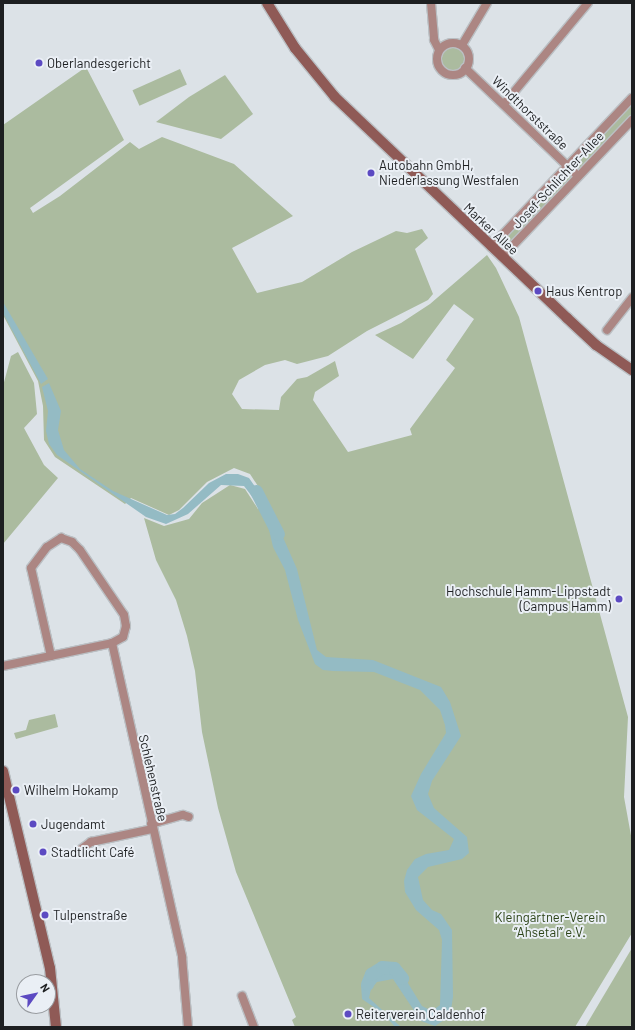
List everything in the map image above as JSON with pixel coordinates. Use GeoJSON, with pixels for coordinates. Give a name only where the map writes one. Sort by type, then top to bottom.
{"type":"FeatureCollection","features":[{"type":"Feature","properties":{"kind":"street","name":"Marker Allee"},"geometry":{"type":"LineString","coordinates":[[267,3],[315,77],[495,252],[596,344],[632,370]]}},
{"type":"Feature","properties":{"kind":"street"},"geometry":{"type":"LineString","coordinates":[[431,3],[434,40],[439,50],[438,64],[446,72],[457,74],[465,68],[468,55],[462,45]]}},
{"type":"Feature","properties":{"kind":"street"},"geometry":{"type":"LineString","coordinates":[[462,45],[487,3]]}},
{"type":"Feature","properties":{"kind":"street"},"geometry":{"type":"LineString","coordinates":[[504,104],[588,3]]}},
{"type":"Feature","properties":{"kind":"street"},"geometry":{"type":"LineString","coordinates":[[439,50],[448,44],[462,45]]}},
{"type":"Feature","properties":{"kind":"street","name":"Windthorststraße"},"geometry":{"type":"LineString","coordinates":[[465,68],[578,176]]}},
{"type":"Feature","properties":{"kind":"street","name":"Josef-Schlichter-Allee"},"geometry":{"type":"LineString","coordinates":[[495,252],[568,166],[632,98]]}},
{"type":"Feature","properties":{"kind":"street","name":"Josef-Schlichter-Allee"},"geometry":{"type":"LineString","coordinates":[[495,252],[578,176],[632,120]]}},
{"type":"Feature","properties":{"kind":"street"},"geometry":{"type":"LineString","coordinates":[[608,330],[632,298]]}},
{"type":"Feature","properties":{"kind":"street"},"geometry":{"type":"LineString","coordinates":[[3,666],[51,656],[112,643],[123,637],[126,626],[124,614],[80,550],[72,542],[61,538],[47,547],[31,568],[51,656]]}},
{"type":"Feature","properties":{"kind":"street","name":"Schlehenstraße"},"geometry":{"type":"LineString","coordinates":[[112,643],[182,957],[188,1027]]}},
{"type":"Feature","properties":{"kind":"street"},"geometry":{"type":"LineString","coordinates":[[3,770],[4,782],[50,968],[56,1027]]}},
{"type":"Feature","properties":{"kind":"street"},"geometry":{"type":"LineString","coordinates":[[80,850],[91,842],[152,826],[183,815],[189,817]]}},
{"type":"Feature","properties":{"kind":"street"},"geometry":{"type":"LineString","coordinates":[[242,996],[254,1027]]}},
{"type":"Feature","properties":{"kind":"green space"},"geometry":{"type":"Polygon","coordinates":[[[453,46],[462,50],[466,59],[462,68],[453,72],[444,68],[440,59],[444,50],[453,46]]]}},
{"type":"Feature","properties":{"kind":"green space","name":"Kleingärtner-Verein “Ahsetal” e.V."},"geometry":{"type":"Polygon","coordinates":[[[86,67],[124,140],[30,208],[33,213],[60,196],[130,142],[139,149],[162,137],[234,164],[293,216],[232,248],[257,293],[302,282],[352,252],[396,231],[407,233],[422,229],[428,238],[415,249],[433,294],[428,300],[367,331],[328,356],[297,364],[285,360],[265,365],[239,380],[232,394],[242,409],[279,410],[281,397],[297,379],[307,377],[335,361],[339,376],[315,392],[313,400],[348,452],[412,435],[410,429],[455,368],[446,360],[474,319],[454,304],[413,359],[375,335],[401,323],[430,304],[487,255],[496,268],[519,317],[628,717],[624,797],[632,841],[632,933],[575,1027],[295,1027],[292,1020],[296,1017],[236,872],[218,808],[202,732],[195,671],[187,636],[176,600],[156,560],[144,518],[164,526],[189,519],[202,503],[230,485],[245,489],[258,509],[269,503],[250,474],[234,468],[207,482],[179,510],[169,515],[131,498],[125,504],[55,457],[44,440],[43,406],[38,381],[3,315],[3,125],[86,67]]]}},
{"type":"Feature","properties":{"kind":"green space"},"geometry":{"type":"Polygon","coordinates":[[[180,69],[187,85],[139,106],[132,90],[180,69]]]}},
{"type":"Feature","properties":{"kind":"green space"},"geometry":{"type":"Polygon","coordinates":[[[225,75],[253,114],[221,139],[156,122],[189,97],[225,75]]]}},
{"type":"Feature","properties":{"kind":"green space"},"geometry":{"type":"Polygon","coordinates":[[[632,103],[632,116],[582,168],[576,169],[574,165],[632,103]]]}},
{"type":"Feature","properties":{"kind":"green space"},"geometry":{"type":"Polygon","coordinates":[[[567,172],[572,178],[505,248],[500,241],[567,172]]]}},
{"type":"Feature","properties":{"kind":"green space"},"geometry":{"type":"Polygon","coordinates":[[[18,352],[34,383],[37,414],[24,428],[44,465],[58,478],[3,544],[3,386],[11,356],[18,352]]]}},
{"type":"Feature","properties":{"kind":"green space"},"geometry":{"type":"Polygon","coordinates":[[[55,714],[58,727],[16,739],[14,733],[26,730],[29,720],[55,714]]]}},
{"type":"Feature","properties":{"kind":"green space"},"geometry":{"type":"Polygon","coordinates":[[[632,948],[632,1023],[630,1027],[585,1027],[632,948]]]}},
{"type":"Feature","properties":{"kind":"water"},"geometry":{"type":"Polygon","coordinates":[[[3,302],[48,379],[41,384],[3,313],[3,302]]]}},
{"type":"Feature","properties":{"kind":"water"},"geometry":{"type":"Polygon","coordinates":[[[49,383],[61,411],[58,430],[64,450],[80,469],[113,491],[167,515],[175,514],[209,483],[226,474],[238,474],[249,478],[267,504],[260,507],[244,486],[221,485],[188,514],[166,524],[146,517],[57,455],[49,444],[46,431],[48,411],[42,387],[49,383]]]}},
{"type":"Feature","properties":{"kind":"water"},"geometry":{"type":"Polygon","coordinates":[[[274,517],[297,569],[317,650],[326,657],[373,660],[441,687],[450,702],[461,736],[432,781],[428,794],[434,808],[467,837],[469,853],[462,859],[428,867],[418,877],[423,900],[432,910],[441,914],[452,930],[453,997],[450,1016],[435,1026],[421,1021],[393,979],[377,982],[371,989],[369,998],[401,1027],[395,1027],[384,1014],[362,999],[361,985],[373,971],[392,966],[403,975],[422,1006],[432,1011],[440,1005],[442,940],[439,930],[416,910],[405,892],[404,881],[407,870],[415,859],[426,854],[449,850],[454,839],[417,810],[411,796],[421,774],[446,733],[445,725],[440,710],[420,690],[374,672],[323,670],[315,664],[298,620],[285,570],[273,547],[267,521],[274,517]]]}},
{"type":"Feature","properties":{"kind":"waterway"},"geometry":{"type":"LineString","coordinates":[[256,491],[278,534]]}},
{"type":"Feature","properties":{"kind":"waterway"},"geometry":{"type":"LineString","coordinates":[[367,984],[371,974],[382,967],[394,968],[402,978]]}},
{"type":"Feature","properties":{"kind":"place","name":"Oberlandesgericht"},"geometry":{"type":"Point","coordinates":[39,63]}},
{"type":"Feature","properties":{"kind":"place","name":"Autobahn GmbH, Niederlassung Westfalen"},"geometry":{"type":"Point","coordinates":[371,173]}},
{"type":"Feature","properties":{"kind":"place","name":"Haus Kentrop"},"geometry":{"type":"Point","coordinates":[538,291]}},
{"type":"Feature","properties":{"kind":"place","name":"Hochschule Hamm-Lippstadt (Campus Hamm)"},"geometry":{"type":"Point","coordinates":[619,599]}},
{"type":"Feature","properties":{"kind":"place","name":"Wilhelm Hokamp"},"geometry":{"type":"Point","coordinates":[16,790]}},
{"type":"Feature","properties":{"kind":"place","name":"Jugendamt"},"geometry":{"type":"Point","coordinates":[33,824]}},
{"type":"Feature","properties":{"kind":"place","name":"Stadtlicht Café"},"geometry":{"type":"Point","coordinates":[43,852]}},
{"type":"Feature","properties":{"kind":"place","name":"Tulpenstraße"},"geometry":{"type":"Point","coordinates":[45,915]}},
{"type":"Feature","properties":{"kind":"place","name":"Reiterverein Caldenhof"},"geometry":{"type":"Point","coordinates":[348,1014]}}]}
